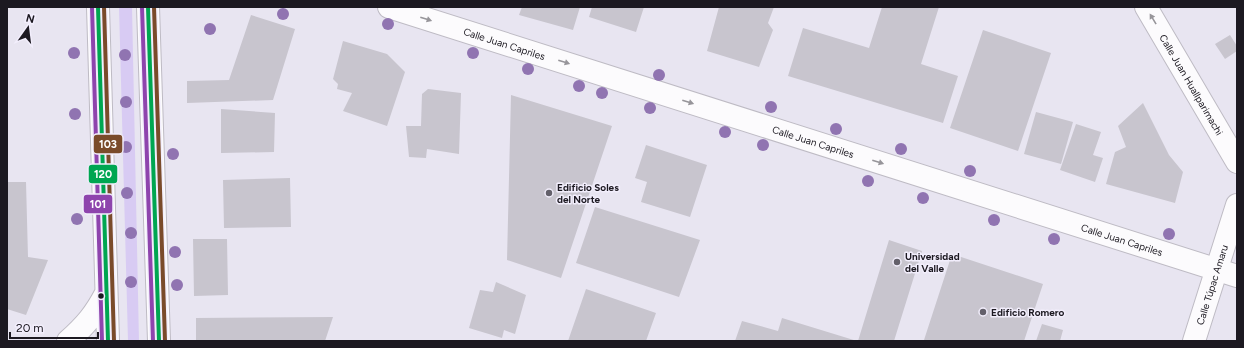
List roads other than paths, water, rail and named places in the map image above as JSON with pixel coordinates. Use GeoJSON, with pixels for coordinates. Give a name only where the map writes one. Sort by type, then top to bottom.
{"type":"FeatureCollection","features":[{"type":"Feature","properties":{"kind":"street"},"geometry":{"type":"LineString","coordinates":[[98,7],[108,341]]}},
{"type":"Feature","properties":{"kind":"street"},"geometry":{"type":"LineString","coordinates":[[148,7],[159,341]]}},
{"type":"Feature","properties":{"kind":"street","name":"Calle Juan Capriles"},"geometry":{"type":"LineString","coordinates":[[389,7],[1227,273]]}},
{"type":"Feature","properties":{"kind":"street","name":"Calle Juan Huallparimachi"},"geometry":{"type":"LineString","coordinates":[[1146,7],[1237,162]]}},
{"type":"Feature","properties":{"kind":"street","name":"Calle Túpac Amaru"},"geometry":{"type":"LineString","coordinates":[[1194,341],[1227,273],[1237,205]]}},
{"type":"Feature","properties":{"kind":"street"},"geometry":{"type":"LineString","coordinates":[[68,341],[96,312],[106,293]]}},
{"type":"Feature","properties":{"kind":"place","name":"Edificio Soles del Norte"},"geometry":{"type":"Point","coordinates":[549,193]}},
{"type":"Feature","properties":{"kind":"place","name":"Universidad del Valle"},"geometry":{"type":"Point","coordinates":[897,262]}},
{"type":"Feature","properties":{"kind":"place","name":"Edificio Romero"},"geometry":{"type":"Point","coordinates":[983,312]}}]}
